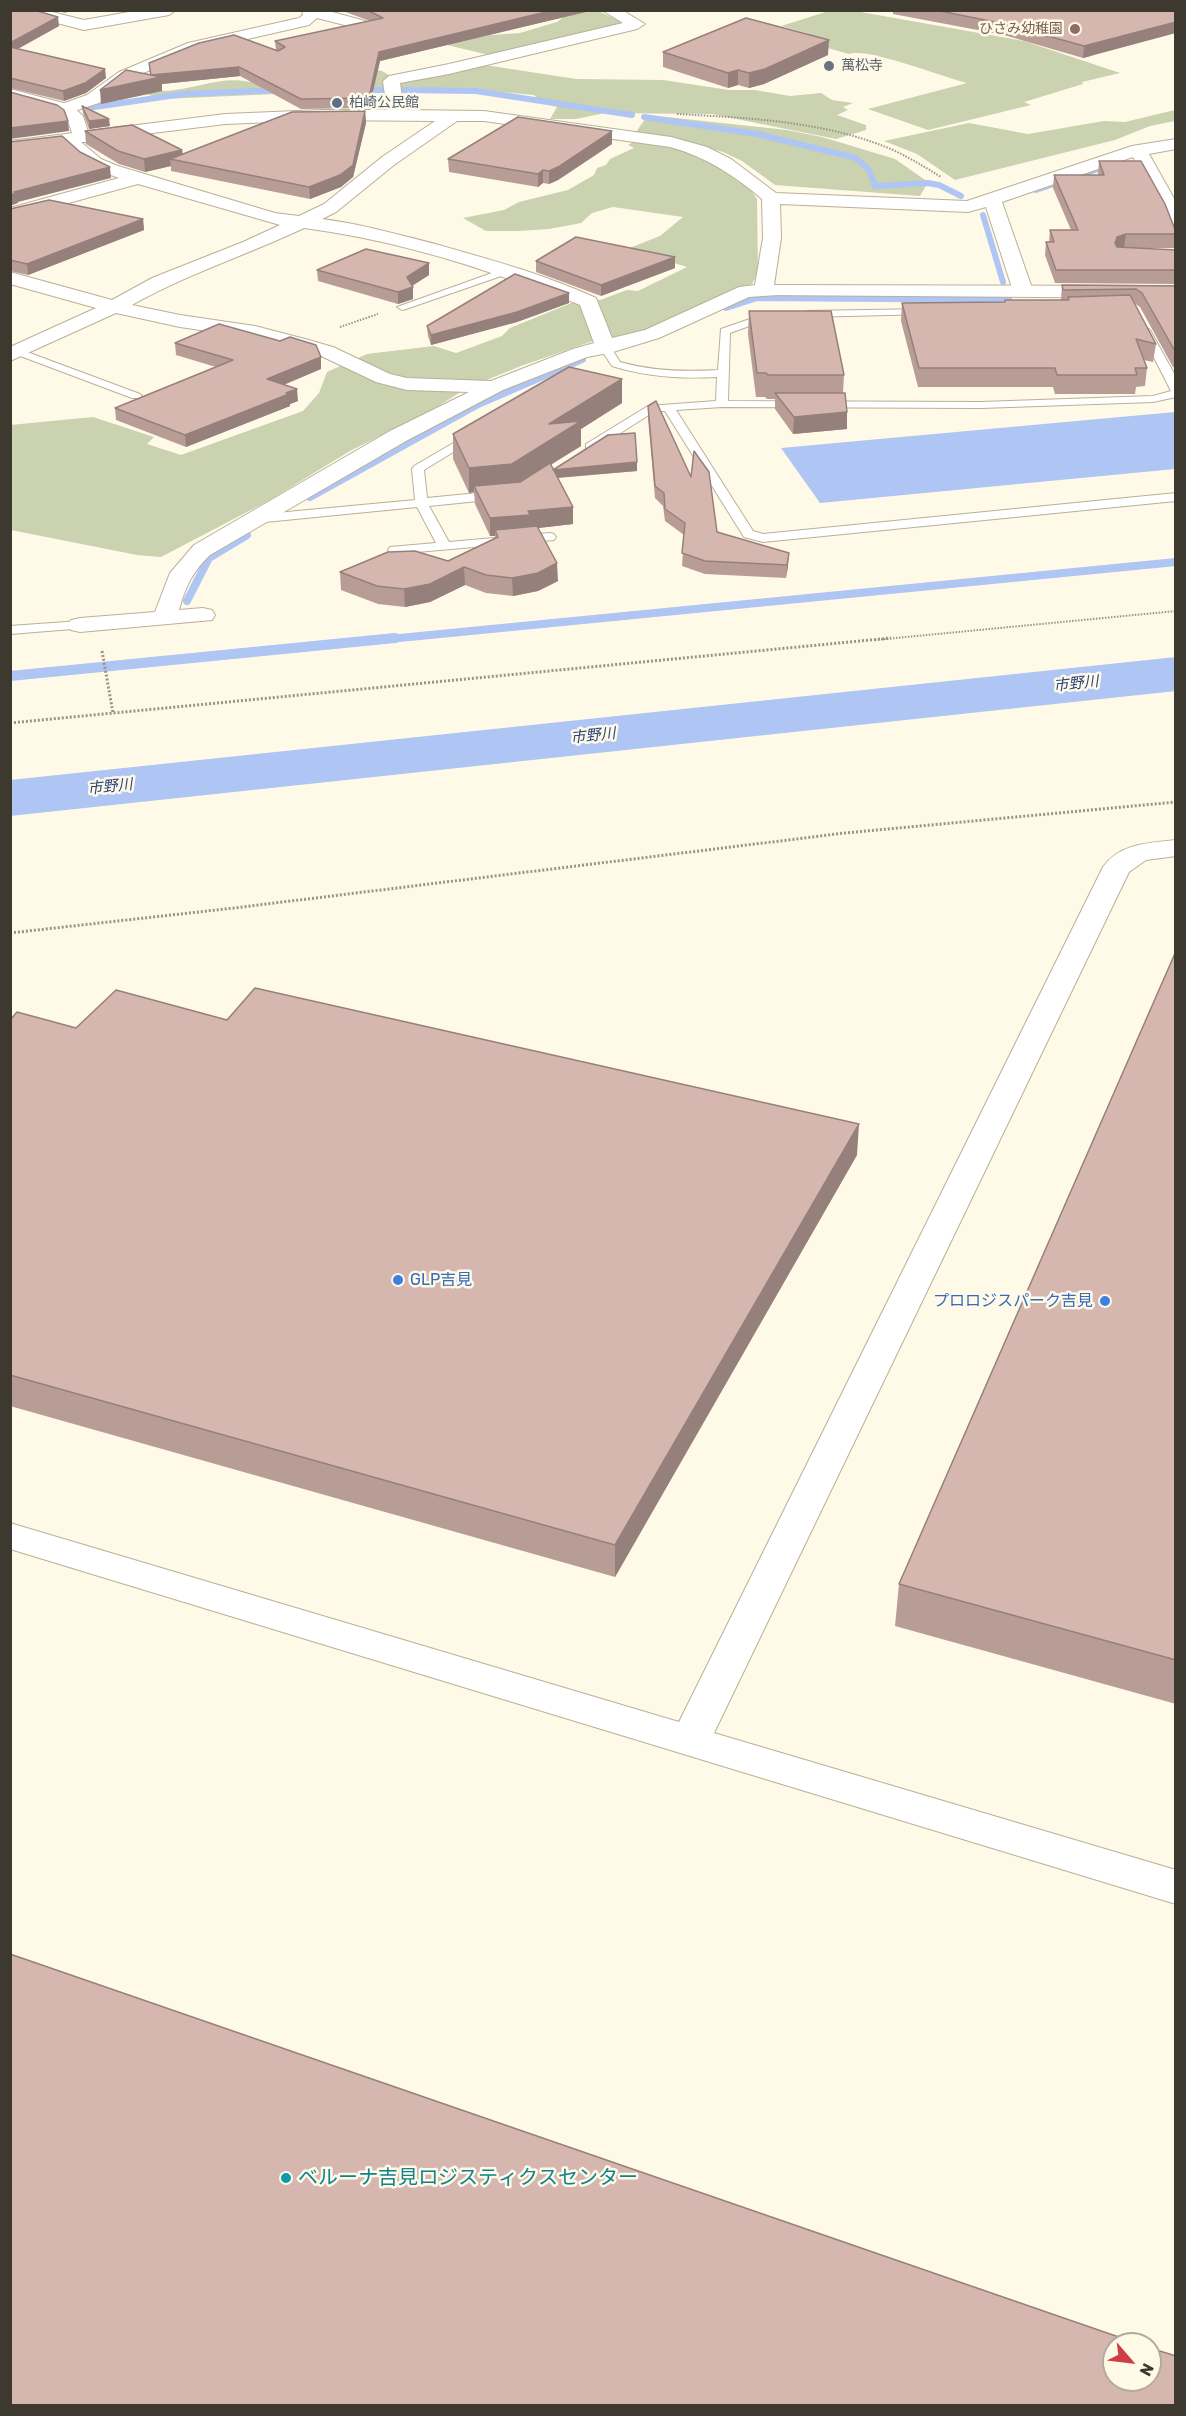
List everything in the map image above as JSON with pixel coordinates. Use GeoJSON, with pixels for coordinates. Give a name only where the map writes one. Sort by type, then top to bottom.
{"type":"FeatureCollection","features":[{"type":"Feature","properties":{"kind":"street"},"geometry":{"type":"LineString","coordinates":[[24,10],[84,25],[169,10]]}},
{"type":"Feature","properties":{"kind":"street"},"geometry":{"type":"LineString","coordinates":[[396,115],[391,81],[395,79],[449,69],[637,24],[609,10]]}},
{"type":"Feature","properties":{"kind":"street"},"geometry":{"type":"LineString","coordinates":[[309,11],[360,24]]}},
{"type":"Feature","properties":{"kind":"street"},"geometry":{"type":"LineString","coordinates":[[65,109],[93,99],[125,75],[158,60],[194,46],[246,38],[304,22],[311,16],[309,11]]}},
{"type":"Feature","properties":{"kind":"street"},"geometry":{"type":"LineString","coordinates":[[10,94],[65,109],[75,116],[76,139],[72,143],[95,163],[273,218],[356,229],[486,264],[503,272],[567,292],[589,302],[606,348]]}},
{"type":"Feature","properties":{"kind":"street"},"geometry":{"type":"LineString","coordinates":[[10,146],[225,119],[290,115],[454,115],[514,119],[628,135],[698,149],[741,171],[771,198],[952,208],[968,207],[992,200],[1138,150],[1176,144]]}},
{"type":"Feature","properties":{"kind":"street"},"geometry":{"type":"LineString","coordinates":[[15,353],[114,307],[168,278],[250,246],[330,208],[388,161],[454,115]]}},
{"type":"Feature","properties":{"kind":"street"},"geometry":{"type":"LineString","coordinates":[[1138,150],[1176,219]]}},
{"type":"Feature","properties":{"kind":"street"},"geometry":{"type":"LineString","coordinates":[[10,214],[139,178]]}},
{"type":"Feature","properties":{"kind":"street"},"geometry":{"type":"LineString","coordinates":[[770,291],[764,287],[772,238],[771,198]]}},
{"type":"Feature","properties":{"kind":"street"},"geometry":{"type":"LineString","coordinates":[[992,200],[1023,291]]}},
{"type":"Feature","properties":{"kind":"street"},"geometry":{"type":"LineString","coordinates":[[10,278],[114,307],[180,321],[255,332],[346,360],[383,378],[407,384],[496,386]]}},
{"type":"Feature","properties":{"kind":"street"},"geometry":{"type":"LineString","coordinates":[[165,618],[172,590],[186,564],[202,550],[398,436],[496,386],[556,361],[652,334],[746,291],[1176,292]]}},
{"type":"Feature","properties":{"kind":"street"},"geometry":{"type":"LineString","coordinates":[[80,625],[203,615]]}},
{"type":"Feature","properties":{"kind":"street"},"geometry":{"type":"LineString","coordinates":[[690,1741],[1117,867],[1139,852],[1176,848]]}},
{"type":"Feature","properties":{"kind":"street"},"geometry":{"type":"LineString","coordinates":[[10,1536],[1176,1887]]}},
{"type":"Feature","properties":{"kind":"lane"},"geometry":{"type":"LineString","coordinates":[[402,307],[503,272]]}},
{"type":"Feature","properties":{"kind":"lane"},"geometry":{"type":"LineString","coordinates":[[722,404],[725,331],[768,315],[933,312]]}},
{"type":"Feature","properties":{"kind":"lane"},"geometry":{"type":"LineString","coordinates":[[574,457],[652,408],[722,404],[981,405],[1153,399],[1176,391],[1138,319]]}},
{"type":"Feature","properties":{"kind":"lane"},"geometry":{"type":"LineString","coordinates":[[606,348],[616,364],[647,373],[669,376],[723,373]]}},
{"type":"Feature","properties":{"kind":"lane"},"geometry":{"type":"LineString","coordinates":[[15,353],[136,396]]}},
{"type":"Feature","properties":{"kind":"lane"},"geometry":{"type":"LineString","coordinates":[[668,407],[748,534],[763,538],[1176,497]]}},
{"type":"Feature","properties":{"kind":"lane"},"geometry":{"type":"LineString","coordinates":[[444,545],[421,502],[418,469],[476,434]]}},
{"type":"Feature","properties":{"kind":"lane"},"geometry":{"type":"LineString","coordinates":[[255,519],[516,494]]}},
{"type":"Feature","properties":{"kind":"lane"},"geometry":{"type":"LineString","coordinates":[[394,550],[550,537]]}},
{"type":"Feature","properties":{"kind":"lane"},"geometry":{"type":"LineString","coordinates":[[10,630],[80,625]]}},
{"type":"Feature","properties":{"kind":"path"},"geometry":{"type":"LineString","coordinates":[[628,135],[645,112],[789,125],[848,136],[885,147],[946,180]]}},
{"type":"Feature","properties":{"kind":"path"},"geometry":{"type":"LineString","coordinates":[[298,344],[348,323],[402,307]]}},
{"type":"Feature","properties":{"kind":"path"},"geometry":{"type":"LineString","coordinates":[[10,723],[1176,611]]}},
{"type":"Feature","properties":{"kind":"path"},"geometry":{"type":"LineString","coordinates":[[103,658],[113,713]]}},
{"type":"Feature","properties":{"kind":"path"},"geometry":{"type":"LineString","coordinates":[[10,933],[234,908],[845,833],[1176,802]]}},
{"type":"Feature","properties":{"kind":"green space"},"geometry":{"type":"Polygon","coordinates":[[[598,11],[627,24],[493,56],[447,45],[477,36],[520,33],[557,22],[566,15],[598,11]]]}},
{"type":"Feature","properties":{"kind":"green space"},"geometry":{"type":"Polygon","coordinates":[[[829,11],[855,11],[1024,41],[1120,73],[1082,82],[1083,84],[1024,102],[1031,105],[928,130],[868,109],[967,83],[888,59],[858,53],[849,54],[796,39],[810,34],[781,26],[829,11]]]}},
{"type":"Feature","properties":{"kind":"green space"},"geometry":{"type":"Polygon","coordinates":[[[485,65],[576,79],[663,80],[790,96],[821,93],[832,100],[853,103],[843,107],[848,110],[837,115],[866,125],[866,130],[836,139],[712,114],[605,113],[576,119],[550,119],[557,107],[541,102],[534,95],[477,90],[399,88],[398,81],[485,65]]]}},
{"type":"Feature","properties":{"kind":"green space"},"geometry":{"type":"Polygon","coordinates":[[[363,67],[382,71],[392,77],[388,89],[163,99],[146,94],[221,81],[250,82],[363,67]]]}},
{"type":"Feature","properties":{"kind":"green space"},"geometry":{"type":"Polygon","coordinates":[[[1175,110],[1175,121],[1150,126],[1115,140],[955,180],[917,154],[884,141],[969,123],[1028,134],[1104,121],[1125,122],[1175,110]]]}},
{"type":"Feature","properties":{"kind":"green space"},"geometry":{"type":"Polygon","coordinates":[[[648,115],[787,130],[822,137],[895,159],[928,182],[920,196],[775,185],[742,161],[723,152],[676,139],[636,132],[648,115]]]}},
{"type":"Feature","properties":{"kind":"green space"},"geometry":{"type":"Polygon","coordinates":[[[633,142],[692,150],[700,159],[728,168],[748,186],[757,199],[758,272],[752,284],[643,332],[593,341],[467,388],[432,410],[350,451],[268,501],[161,557],[137,555],[11,530],[10,425],[93,417],[154,437],[147,444],[181,455],[303,411],[319,393],[327,372],[367,354],[434,346],[456,353],[502,336],[510,328],[586,297],[600,300],[627,290],[638,291],[687,267],[627,249],[660,236],[683,217],[613,207],[592,213],[581,223],[549,229],[518,231],[486,231],[463,218],[504,210],[519,202],[568,190],[594,175],[597,168],[606,165],[610,159],[634,148],[628,145],[633,142]]]}},
{"type":"Feature","properties":{"kind":"water"},"geometry":{"type":"Polygon","coordinates":[[[1175,412],[1175,469],[820,503],[781,448],[1175,412]]]}},
{"type":"Feature","properties":{"kind":"building"},"geometry":{"type":"Polygon","coordinates":[[[10,10],[34,10],[58,17],[10,43],[10,10]]]}},
{"type":"Feature","properties":{"kind":"building"},"geometry":{"type":"Polygon","coordinates":[[[367,10],[554,10],[379,52],[369,98],[301,99],[239,67],[151,75],[149,63],[199,43],[234,35],[278,51],[285,47],[275,41],[383,18],[367,10]]]}},
{"type":"Feature","properties":{"kind":"building"},"geometry":{"type":"Polygon","coordinates":[[[935,10],[1171,10],[1176,12],[1176,22],[1084,46],[1005,24],[935,10]]]}},
{"type":"Feature","properties":{"kind":"building"},"geometry":{"type":"Polygon","coordinates":[[[746,18],[829,40],[765,69],[749,73],[738,70],[728,73],[663,52],[746,18]]]}},
{"type":"Feature","properties":{"kind":"building"},"geometry":{"type":"Polygon","coordinates":[[[10,47],[105,69],[85,83],[63,91],[10,78],[10,47]]]}},
{"type":"Feature","properties":{"kind":"building"},"geometry":{"type":"Polygon","coordinates":[[[126,70],[161,77],[100,90],[126,70]]]}},
{"type":"Feature","properties":{"kind":"building"},"geometry":{"type":"Polygon","coordinates":[[[10,92],[57,105],[64,110],[68,121],[10,128],[10,92]]]}},
{"type":"Feature","properties":{"kind":"building"},"geometry":{"type":"Polygon","coordinates":[[[82,106],[109,119],[89,121],[82,106]]]}},
{"type":"Feature","properties":{"kind":"building"},"geometry":{"type":"Polygon","coordinates":[[[365,111],[353,165],[340,175],[309,187],[170,159],[292,112],[365,111]]]}},
{"type":"Feature","properties":{"kind":"building"},"geometry":{"type":"Polygon","coordinates":[[[518,117],[612,131],[558,167],[549,171],[543,170],[538,174],[448,159],[518,117]]]}},
{"type":"Feature","properties":{"kind":"building"},"geometry":{"type":"Polygon","coordinates":[[[132,125],[182,150],[144,159],[118,151],[85,131],[132,125]]]}},
{"type":"Feature","properties":{"kind":"building"},"geometry":{"type":"Polygon","coordinates":[[[62,136],[80,152],[110,167],[14,192],[17,193],[10,195],[10,142],[62,136]]]}},
{"type":"Feature","properties":{"kind":"building"},"geometry":{"type":"Polygon","coordinates":[[[1099,161],[1141,161],[1165,204],[1176,232],[1176,234],[1126,234],[1117,237],[1115,243],[1117,247],[1176,250],[1176,270],[1056,270],[1046,242],[1054,242],[1050,230],[1078,230],[1054,175],[1104,175],[1099,161]]]}},
{"type":"Feature","properties":{"kind":"building"},"geometry":{"type":"Polygon","coordinates":[[[49,200],[143,219],[27,264],[10,260],[10,209],[49,200]]]}},
{"type":"Feature","properties":{"kind":"building"},"geometry":{"type":"Polygon","coordinates":[[[576,237],[675,257],[601,285],[536,261],[576,237]]]}},
{"type":"Feature","properties":{"kind":"building"},"geometry":{"type":"Polygon","coordinates":[[[366,249],[429,263],[407,277],[413,287],[398,292],[317,270],[366,249]]]}},
{"type":"Feature","properties":{"kind":"building"},"geometry":{"type":"Polygon","coordinates":[[[515,274],[569,293],[517,312],[431,335],[427,326],[515,274]]]}},
{"type":"Feature","properties":{"kind":"building"},"geometry":{"type":"Polygon","coordinates":[[[1062,285],[1176,286],[1176,353],[1142,293],[1136,289],[1063,290],[1062,285]]]}},
{"type":"Feature","properties":{"kind":"building"},"geometry":{"type":"Polygon","coordinates":[[[1130,295],[1156,344],[1136,339],[1147,368],[1135,368],[1137,375],[1057,375],[1055,368],[919,368],[902,303],[1069,300],[1068,297],[1130,295]]]}},
{"type":"Feature","properties":{"kind":"building"},"geometry":{"type":"Polygon","coordinates":[[[749,311],[831,311],[844,375],[757,373],[749,311]]]}},
{"type":"Feature","properties":{"kind":"building"},"geometry":{"type":"Polygon","coordinates":[[[219,324],[280,341],[290,337],[316,345],[321,357],[267,379],[297,389],[286,393],[289,394],[185,435],[115,408],[233,360],[175,343],[219,324]]]}},
{"type":"Feature","properties":{"kind":"building"},"geometry":{"type":"Polygon","coordinates":[[[569,367],[622,379],[549,424],[581,421],[512,464],[469,468],[453,434],[569,367]]]}},
{"type":"Feature","properties":{"kind":"building"},"geometry":{"type":"Polygon","coordinates":[[[775,393],[845,393],[847,412],[794,417],[775,393]]]}},
{"type":"Feature","properties":{"kind":"building"},"geometry":{"type":"Polygon","coordinates":[[[656,401],[691,477],[694,451],[709,472],[717,532],[789,553],[787,565],[705,561],[682,553],[685,523],[665,509],[664,493],[655,486],[648,406],[656,401]]]}},
{"type":"Feature","properties":{"kind":"building"},"geometry":{"type":"Polygon","coordinates":[[[635,433],[637,462],[553,470],[608,435],[635,433]]]}},
{"type":"Feature","properties":{"kind":"building"},"geometry":{"type":"Polygon","coordinates":[[[550,463],[573,507],[528,511],[530,515],[490,518],[474,486],[520,482],[550,463]]]}},
{"type":"Feature","properties":{"kind":"building"},"geometry":{"type":"Polygon","coordinates":[[[537,526],[557,563],[538,573],[512,578],[486,575],[464,567],[430,584],[404,589],[377,586],[340,572],[388,552],[415,551],[448,561],[498,537],[495,530],[537,526]]]}},
{"type":"Feature","properties":{"kind":"building","name":"プロロジスパーク吉見"},"geometry":{"type":"Polygon","coordinates":[[[1176,951],[1176,1660],[899,1584],[1176,951]]]}},
{"type":"Feature","properties":{"kind":"building","name":"GLP吉見"},"geometry":{"type":"Polygon","coordinates":[[[255,988],[859,1124],[615,1545],[10,1375],[10,1020],[17,1012],[76,1028],[116,990],[227,1020],[255,988]]]}},
{"type":"Feature","properties":{"kind":"building","name":"ベルーナ吉見ロジスティクスセンター"},"geometry":{"type":"Polygon","coordinates":[[[10,1954],[1104,2332],[1102,2332],[1102,2392],[1162,2392],[1162,2352],[1176,2356],[1176,2406],[10,2406],[10,1954]]]}},
{"type":"Feature","properties":{"kind":"waterway"},"geometry":{"type":"LineString","coordinates":[[88,108],[183,94],[280,90]]}},
{"type":"Feature","properties":{"kind":"waterway"},"geometry":{"type":"LineString","coordinates":[[358,90],[383,90]]}},
{"type":"Feature","properties":{"kind":"waterway"},"geometry":{"type":"LineString","coordinates":[[402,90],[476,91],[632,115]]}},
{"type":"Feature","properties":{"kind":"waterway"},"geometry":{"type":"LineString","coordinates":[[644,117],[757,134],[856,158],[869,170],[875,186],[928,183],[939,185],[961,196]]}},
{"type":"Feature","properties":{"kind":"waterway"},"geometry":{"type":"LineString","coordinates":[[1036,190],[1113,164]]}},
{"type":"Feature","properties":{"kind":"waterway"},"geometry":{"type":"LineString","coordinates":[[983,215],[1003,282]]}},
{"type":"Feature","properties":{"kind":"waterway"},"geometry":{"type":"LineString","coordinates":[[726,307],[757,297],[1008,299]]}},
{"type":"Feature","properties":{"kind":"waterway"},"geometry":{"type":"LineString","coordinates":[[310,497],[478,404],[582,359]]}},
{"type":"Feature","properties":{"kind":"waterway"},"geometry":{"type":"LineString","coordinates":[[187,601],[209,558],[247,535]]}},
{"type":"Feature","properties":{"kind":"waterway"},"geometry":{"type":"LineString","coordinates":[[379,640],[1176,562]]}},
{"type":"Feature","properties":{"kind":"waterway"},"geometry":{"type":"LineString","coordinates":[[10,676],[395,638]]}},
{"type":"Feature","properties":{"kind":"waterway","name":"市野川"},"geometry":{"type":"LineString","coordinates":[[10,798],[1176,674]]}},
{"type":"Feature","properties":{"kind":"place","name":"ひさみ幼稚園"},"geometry":{"type":"Point","coordinates":[1075,29]}},
{"type":"Feature","properties":{"kind":"place","name":"萬松寺"},"geometry":{"type":"Point","coordinates":[829,66]}},
{"type":"Feature","properties":{"kind":"place","name":"柏崎公民館"},"geometry":{"type":"Point","coordinates":[337,103]}},
{"type":"Feature","properties":{"kind":"place","name":"GLP吉見"},"geometry":{"type":"Point","coordinates":[398,1280]}},
{"type":"Feature","properties":{"kind":"place","name":"プロロジスパーク吉見"},"geometry":{"type":"Point","coordinates":[1105,1301]}},
{"type":"Feature","properties":{"kind":"place","name":"ベルーナ吉見ロジスティクスセンター"},"geometry":{"type":"Point","coordinates":[286,2178]}}]}
